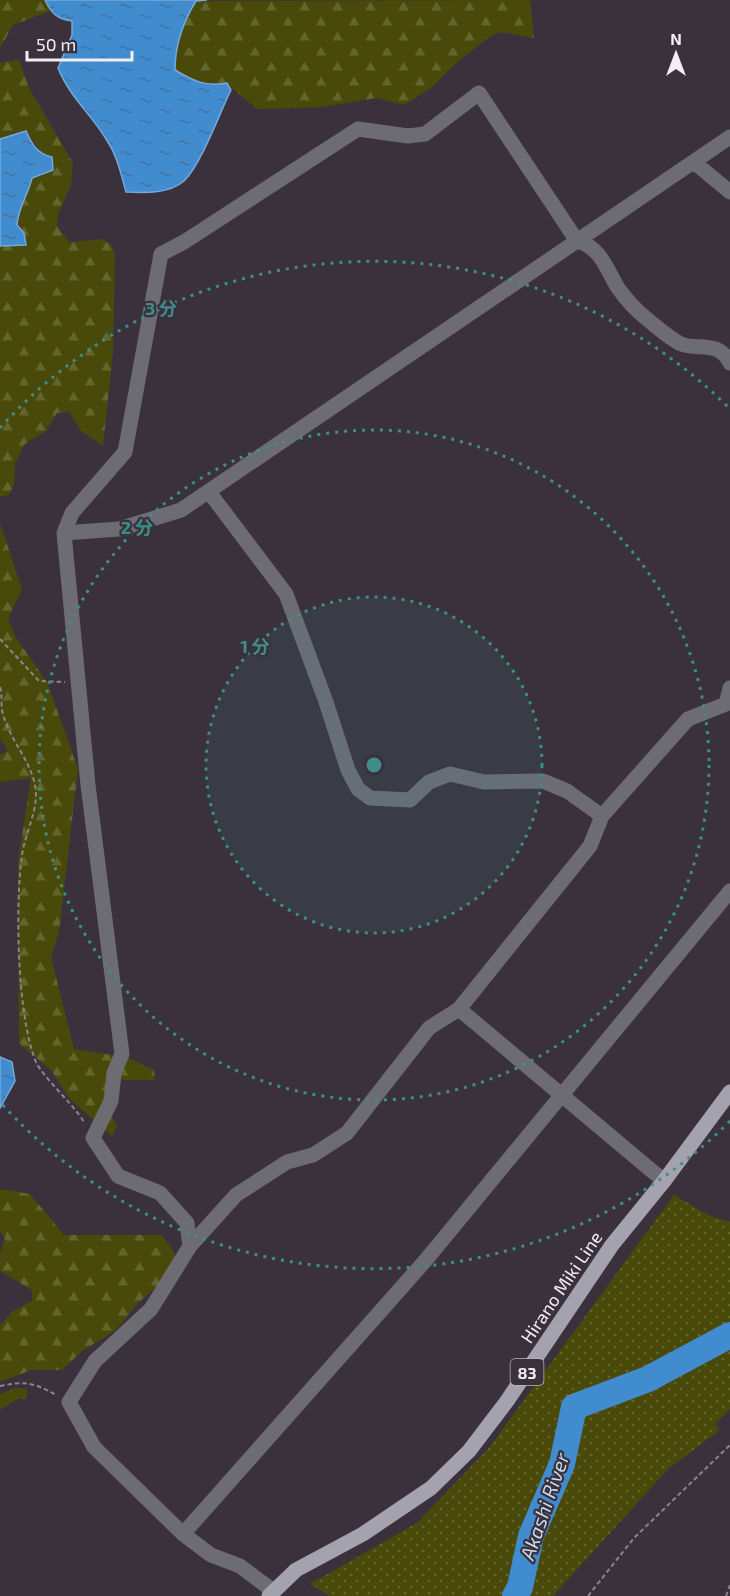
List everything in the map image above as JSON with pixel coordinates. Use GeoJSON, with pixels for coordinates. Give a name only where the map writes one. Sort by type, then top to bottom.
{"type":"FeatureCollection","features":[{"type":"Feature","properties":{"kind":"main road","name":"Hirano Miki Line"},"geometry":{"type":"LineString","coordinates":[[271,1593],[296,1570],[363,1534],[431,1488],[469,1451],[507,1401],[612,1245],[664,1181],[730,1092]]}},
{"type":"Feature","properties":{"kind":"street"},"geometry":{"type":"LineString","coordinates":[[190,1246],[187,1223],[160,1193],[118,1176],[93,1138],[111,1101],[114,1073],[122,1054],[78,682],[63,533],[72,513],[125,452],[161,254],[184,242],[358,129],[408,136],[425,134],[479,93],[561,213],[577,241],[589,244],[607,263],[618,288],[644,317],[682,345],[705,345],[726,356],[730,363]]}},
{"type":"Feature","properties":{"kind":"street"},"geometry":{"type":"LineString","coordinates":[[63,533],[119,529],[181,510],[730,137]]}},
{"type":"Feature","properties":{"kind":"street"},"geometry":{"type":"LineString","coordinates":[[695,162],[730,192]]}},
{"type":"Feature","properties":{"kind":"street"},"geometry":{"type":"LineString","coordinates":[[209,492],[286,594],[326,702],[348,771],[358,789],[370,798],[410,800],[429,782],[450,774],[484,782],[543,781],[567,791],[602,816]]}},
{"type":"Feature","properties":{"kind":"street"},"geometry":{"type":"LineString","coordinates":[[271,1593],[240,1566],[211,1555],[183,1534],[94,1447],[69,1402],[95,1360],[151,1309],[190,1246],[236,1195],[287,1162],[313,1155],[347,1133],[429,1028],[459,1009],[590,846],[602,816],[688,719],[728,705],[730,688]]}},
{"type":"Feature","properties":{"kind":"street"},"geometry":{"type":"LineString","coordinates":[[183,1534],[425,1261],[730,891]]}},
{"type":"Feature","properties":{"kind":"street"},"geometry":{"type":"LineString","coordinates":[[459,1009],[664,1181]]}},
{"type":"Feature","properties":{"kind":"path"},"geometry":{"type":"LineString","coordinates":[[0,639],[39,681],[78,682]]}},
{"type":"Feature","properties":{"kind":"path"},"geometry":{"type":"LineString","coordinates":[[0,687],[2,711],[12,741],[29,766],[36,796],[22,852],[19,880],[22,1005],[37,1063],[73,1104],[93,1138]]}},
{"type":"Feature","properties":{"kind":"path"},"geometry":{"type":"LineString","coordinates":[[0,1386],[23,1382],[39,1386],[69,1402]]}},
{"type":"Feature","properties":{"kind":"path"},"geometry":{"type":"LineString","coordinates":[[588,1596],[634,1538],[730,1445]]}},
{"type":"Feature","properties":{"kind":"path"},"geometry":{"type":"LineString","coordinates":[[726,1596],[730,1586]]}},
{"type":"Feature","properties":{"kind":"green space"},"geometry":{"type":"Polygon","coordinates":[[[0,0],[45,0],[50,11],[13,25],[0,48],[0,0]]]}},
{"type":"Feature","properties":{"kind":"green space"},"geometry":{"type":"Polygon","coordinates":[[[530,0],[534,38],[501,32],[492,35],[457,62],[431,88],[404,105],[376,98],[323,107],[257,109],[227,84],[213,85],[200,82],[175,70],[176,52],[181,34],[196,1],[530,0]]]}},
{"type":"Feature","properties":{"kind":"green space"},"geometry":{"type":"Polygon","coordinates":[[[19,60],[29,88],[73,163],[71,185],[58,214],[57,226],[69,242],[102,239],[111,244],[115,255],[113,352],[103,446],[80,430],[69,412],[57,413],[46,431],[25,444],[15,463],[14,484],[9,495],[0,497],[0,246],[26,244],[24,233],[17,225],[18,219],[32,178],[42,176],[43,155],[26,131],[0,139],[0,63],[19,60]]]}},
{"type":"Feature","properties":{"kind":"green space"},"geometry":{"type":"Polygon","coordinates":[[[0,523],[22,589],[8,619],[16,638],[47,682],[78,769],[59,932],[51,957],[74,1049],[126,1057],[154,1070],[155,1080],[122,1080],[107,1108],[117,1126],[112,1136],[69,1098],[51,1070],[19,1043],[18,862],[31,778],[0,782],[0,754],[8,751],[0,738],[0,523]]]}},
{"type":"Feature","properties":{"kind":"green space"},"geometry":{"type":"Polygon","coordinates":[[[0,1189],[30,1194],[64,1235],[162,1235],[174,1252],[175,1263],[171,1274],[138,1303],[115,1331],[82,1351],[62,1370],[31,1370],[0,1382],[0,1325],[13,1311],[32,1301],[32,1290],[0,1271],[0,1254],[5,1238],[0,1231],[0,1189]]]}},
{"type":"Feature","properties":{"kind":"green space"},"geometry":{"type":"Polygon","coordinates":[[[674,1195],[710,1216],[730,1222],[730,1409],[715,1424],[720,1430],[668,1469],[553,1596],[330,1596],[310,1584],[417,1523],[488,1449],[674,1195]]]}},
{"type":"Feature","properties":{"kind":"green space"},"geometry":{"type":"Polygon","coordinates":[[[16,1388],[27,1389],[27,1398],[15,1400],[0,1410],[0,1394],[16,1388]]]}},
{"type":"Feature","properties":{"kind":"water"},"geometry":{"type":"Polygon","coordinates":[[[45,0],[207,0],[196,1],[187,17],[178,43],[175,70],[200,82],[227,83],[231,90],[197,163],[184,181],[164,190],[126,192],[110,145],[74,96],[58,68],[72,35],[72,21],[55,15],[45,0]]]}},
{"type":"Feature","properties":{"kind":"water"},"geometry":{"type":"Polygon","coordinates":[[[26,131],[30,140],[42,154],[52,157],[53,170],[32,178],[21,207],[17,225],[24,233],[26,245],[0,246],[0,139],[26,131]]]}},
{"type":"Feature","properties":{"kind":"water"},"geometry":{"type":"Polygon","coordinates":[[[0,1057],[12,1062],[15,1081],[0,1108],[0,1057]]]}},
{"type":"Feature","properties":{"kind":"waterway","name":"Akashi River"},"geometry":{"type":"LineString","coordinates":[[515,1596],[520,1587],[531,1536],[562,1464],[574,1407],[648,1379],[730,1335]]}}]}
